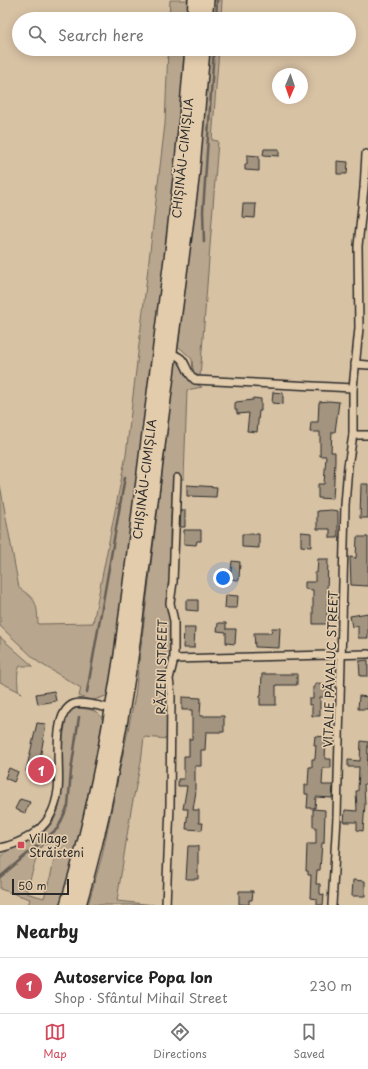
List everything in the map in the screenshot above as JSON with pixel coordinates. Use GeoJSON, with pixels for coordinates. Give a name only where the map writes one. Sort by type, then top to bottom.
{"type":"FeatureCollection","features":[{"type":"Feature","properties":{"kind":"highway"},"geometry":{"type":"LineString","coordinates":[[194,12],[195,0]]}},
{"type":"Feature","properties":{"kind":"highway"},"geometry":{"type":"LineString","coordinates":[[206,12],[207,0]]}},
{"type":"Feature","properties":{"kind":"highway","name":"CHIȘINĂU-CIMIȘLIA"},"geometry":{"type":"LineString","coordinates":[[67,905],[89,825],[113,709],[171,259],[184,143],[191,56]]}},
{"type":"Feature","properties":{"kind":"highway","name":"CHIȘINĂU-CIMIȘLIA"},"geometry":{"type":"LineString","coordinates":[[79,905],[107,794],[124,707],[140,596],[192,179],[202,56]]}},
{"type":"Feature","properties":{"kind":"street","name":"VITALIE PĂVALUC STREET"},"geometry":{"type":"LineString","coordinates":[[332,905],[337,817],[345,505],[348,466],[353,435],[353,388],[359,328],[358,246],[366,154]]}},
{"type":"Feature","properties":{"kind":"street"},"geometry":{"type":"LineString","coordinates":[[170,353],[177,355],[184,360],[190,376],[195,380],[353,388]]}},
{"type":"Feature","properties":{"kind":"street"},"geometry":{"type":"LineString","coordinates":[[355,364],[368,365]]}},
{"type":"Feature","properties":{"kind":"street"},"geometry":{"type":"LineString","coordinates":[[353,435],[368,435]]}},
{"type":"Feature","properties":{"kind":"street","name":"RĂZENI STREET"},"geometry":{"type":"LineString","coordinates":[[166,905],[170,806],[170,679],[174,659],[174,621],[170,603],[173,582],[177,478]]}},
{"type":"Feature","properties":{"kind":"street"},"geometry":{"type":"LineString","coordinates":[[174,659],[368,654]]}},
{"type":"Feature","properties":{"kind":"street"},"geometry":{"type":"LineString","coordinates":[[0,848],[9,846],[34,834],[50,817],[58,790],[59,735],[63,715],[67,709],[73,704],[79,704],[113,709]]}},
{"type":"Feature","properties":{"kind":"shaded area"},"geometry":{"type":"Polygon","coordinates":[[[170,0],[191,0],[190,12],[169,12],[170,0]]]}},
{"type":"Feature","properties":{"kind":"shaded area"},"geometry":{"type":"Polygon","coordinates":[[[212,0],[222,0],[221,12],[211,12],[212,0]]]}},
{"type":"Feature","properties":{"kind":"shaded area"},"geometry":{"type":"Polygon","coordinates":[[[168,56],[186,56],[152,372],[108,695],[90,700],[79,696],[81,688],[38,662],[0,626],[0,485],[19,588],[33,599],[37,611],[38,624],[93,623],[126,455],[165,124],[168,56]]]}},
{"type":"Feature","properties":{"kind":"shaded area"},"geometry":{"type":"Polygon","coordinates":[[[208,56],[218,56],[212,140],[218,141],[200,377],[193,372],[192,359],[178,346],[192,235],[208,56]]]}},
{"type":"Feature","properties":{"kind":"shaded area"},"geometry":{"type":"Polygon","coordinates":[[[176,358],[182,362],[192,382],[202,387],[187,390],[184,479],[173,479],[170,532],[172,622],[171,658],[166,673],[168,739],[144,737],[117,901],[154,905],[88,905],[102,856],[135,696],[176,358]]]}},
{"type":"Feature","properties":{"kind":"shaded area"},"geometry":{"type":"Polygon","coordinates":[[[0,637],[33,666],[20,666],[18,675],[18,690],[22,693],[0,682],[0,637]]]}},
{"type":"Feature","properties":{"kind":"shaded area"},"geometry":{"type":"Polygon","coordinates":[[[77,708],[92,710],[101,716],[103,720],[93,774],[74,858],[60,905],[28,905],[30,899],[0,889],[0,857],[40,835],[53,822],[61,799],[64,729],[68,712],[71,709],[77,708]],[[44,844],[39,849],[26,893],[44,898],[56,851],[44,844]]]}},
{"type":"Feature","properties":{"kind":"building"},"geometry":{"type":"Polygon","coordinates":[[[264,149],[279,149],[279,156],[263,155],[264,149]]]}},
{"type":"Feature","properties":{"kind":"building"},"geometry":{"type":"Polygon","coordinates":[[[247,155],[259,156],[259,171],[245,170],[247,155]]]}},
{"type":"Feature","properties":{"kind":"building"},"geometry":{"type":"Polygon","coordinates":[[[337,161],[348,162],[347,174],[337,174],[337,161]]]}},
{"type":"Feature","properties":{"kind":"building"},"geometry":{"type":"Polygon","coordinates":[[[243,204],[256,204],[255,218],[242,217],[243,204]]]}},
{"type":"Feature","properties":{"kind":"building"},"geometry":{"type":"Polygon","coordinates":[[[273,392],[283,393],[283,404],[272,403],[273,392]]]}},
{"type":"Feature","properties":{"kind":"building"},"geometry":{"type":"Polygon","coordinates":[[[253,398],[261,399],[261,411],[259,411],[257,432],[247,431],[249,413],[237,414],[237,410],[235,410],[236,402],[253,400],[253,398]]]}},
{"type":"Feature","properties":{"kind":"building"},"geometry":{"type":"Polygon","coordinates":[[[319,402],[339,402],[335,432],[332,432],[331,452],[335,452],[333,499],[318,498],[318,484],[324,484],[326,456],[320,456],[320,432],[310,432],[311,422],[318,422],[319,402]]]}},
{"type":"Feature","properties":{"kind":"building"},"geometry":{"type":"Polygon","coordinates":[[[361,484],[368,484],[368,518],[360,518],[361,484]]]}},
{"type":"Feature","properties":{"kind":"building"},"geometry":{"type":"Polygon","coordinates":[[[187,485],[217,487],[216,497],[187,496],[187,485]]]}},
{"type":"Feature","properties":{"kind":"building"},"geometry":{"type":"Polygon","coordinates":[[[181,510],[185,510],[185,527],[180,527],[181,510]]]}},
{"type":"Feature","properties":{"kind":"building"},"geometry":{"type":"Polygon","coordinates":[[[317,511],[338,511],[338,538],[330,538],[330,529],[317,529],[317,511]]]}},
{"type":"Feature","properties":{"kind":"building"},"geometry":{"type":"Polygon","coordinates":[[[184,530],[201,530],[201,541],[197,541],[196,545],[184,544],[184,530]]]}},
{"type":"Feature","properties":{"kind":"building"},"geometry":{"type":"Polygon","coordinates":[[[301,532],[311,533],[311,547],[301,546],[301,532]]]}},
{"type":"Feature","properties":{"kind":"building"},"geometry":{"type":"Polygon","coordinates":[[[242,534],[259,534],[259,548],[242,547],[242,534]]]}},
{"type":"Feature","properties":{"kind":"building"},"geometry":{"type":"Polygon","coordinates":[[[357,537],[368,537],[368,586],[351,585],[350,557],[356,558],[357,537]]]}},
{"type":"Feature","properties":{"kind":"building"},"geometry":{"type":"Polygon","coordinates":[[[318,559],[328,559],[327,592],[332,592],[332,600],[327,600],[327,624],[313,624],[313,590],[305,589],[305,582],[315,582],[318,559]]]}},
{"type":"Feature","properties":{"kind":"building"},"geometry":{"type":"Polygon","coordinates":[[[232,561],[240,562],[239,580],[227,579],[228,571],[231,571],[232,561]]]}},
{"type":"Feature","properties":{"kind":"building"},"geometry":{"type":"Polygon","coordinates":[[[226,595],[238,596],[237,608],[225,608],[226,595]]]}},
{"type":"Feature","properties":{"kind":"building"},"geometry":{"type":"Polygon","coordinates":[[[186,600],[198,600],[198,611],[186,610],[186,600]]]}},
{"type":"Feature","properties":{"kind":"building"},"geometry":{"type":"Polygon","coordinates":[[[368,613],[368,638],[358,638],[358,626],[352,627],[350,616],[368,613]]]}},
{"type":"Feature","properties":{"kind":"building"},"geometry":{"type":"Polygon","coordinates":[[[218,623],[226,623],[226,629],[236,629],[235,644],[226,643],[226,632],[217,631],[218,623]]]}},
{"type":"Feature","properties":{"kind":"building"},"geometry":{"type":"Polygon","coordinates":[[[184,628],[195,628],[194,648],[183,648],[184,628]]]}},
{"type":"Feature","properties":{"kind":"building"},"geometry":{"type":"Polygon","coordinates":[[[272,628],[280,628],[279,648],[255,647],[254,633],[271,633],[272,628]]]}},
{"type":"Feature","properties":{"kind":"building"},"geometry":{"type":"Polygon","coordinates":[[[368,660],[368,676],[360,676],[359,661],[368,660]]]}},
{"type":"Feature","properties":{"kind":"building"},"geometry":{"type":"Polygon","coordinates":[[[262,674],[297,674],[297,685],[276,685],[276,705],[260,705],[262,674]]]}},
{"type":"Feature","properties":{"kind":"building"},"geometry":{"type":"Polygon","coordinates":[[[315,683],[330,684],[330,697],[320,697],[320,716],[312,716],[312,705],[309,705],[309,699],[313,699],[313,687],[315,687],[315,683]]]}},
{"type":"Feature","properties":{"kind":"building"},"geometry":{"type":"Polygon","coordinates":[[[54,691],[56,701],[38,704],[36,694],[54,691]]]}},
{"type":"Feature","properties":{"kind":"building"},"geometry":{"type":"Polygon","coordinates":[[[359,696],[368,697],[368,709],[358,709],[359,696]]]}},
{"type":"Feature","properties":{"kind":"building"},"geometry":{"type":"Polygon","coordinates":[[[182,697],[201,698],[200,716],[224,716],[224,732],[206,732],[205,750],[201,750],[201,766],[195,766],[196,791],[193,810],[199,810],[199,823],[203,823],[202,830],[186,829],[188,809],[183,809],[187,786],[178,786],[178,779],[184,779],[184,756],[189,756],[189,739],[192,739],[192,710],[182,710],[182,697]]]}},
{"type":"Feature","properties":{"kind":"building"},"geometry":{"type":"Polygon","coordinates":[[[37,723],[46,724],[40,759],[46,761],[45,766],[51,767],[48,777],[26,771],[37,723]]]}},
{"type":"Feature","properties":{"kind":"building"},"geometry":{"type":"Polygon","coordinates":[[[315,736],[326,737],[325,759],[331,759],[331,768],[323,768],[322,785],[333,785],[332,798],[316,797],[315,808],[307,808],[308,794],[305,794],[305,785],[308,785],[309,767],[312,767],[312,759],[315,759],[315,736]]]}},
{"type":"Feature","properties":{"kind":"building"},"geometry":{"type":"Polygon","coordinates":[[[361,741],[368,742],[367,784],[364,784],[365,804],[363,831],[357,830],[357,822],[344,822],[345,810],[357,811],[356,791],[358,791],[359,767],[348,767],[348,760],[360,761],[361,741]]]}},
{"type":"Feature","properties":{"kind":"building"},"geometry":{"type":"Polygon","coordinates":[[[9,768],[18,772],[14,782],[5,778],[9,768]]]}},
{"type":"Feature","properties":{"kind":"building"},"geometry":{"type":"Polygon","coordinates":[[[20,799],[30,802],[25,813],[15,809],[20,799]]]}},
{"type":"Feature","properties":{"kind":"building"},"geometry":{"type":"Polygon","coordinates":[[[313,809],[325,810],[324,843],[322,843],[320,870],[317,870],[316,884],[320,884],[320,894],[324,895],[323,905],[317,905],[317,899],[310,898],[311,875],[308,875],[308,871],[306,871],[307,844],[316,844],[316,827],[313,827],[313,809]]]}},
{"type":"Feature","properties":{"kind":"building"},"geometry":{"type":"Polygon","coordinates":[[[188,846],[198,846],[198,879],[186,879],[188,846]]]}},
{"type":"Feature","properties":{"kind":"building"},"geometry":{"type":"Polygon","coordinates":[[[353,880],[365,881],[365,896],[352,896],[353,880]]]}},
{"type":"Feature","properties":{"kind":"building"},"geometry":{"type":"Polygon","coordinates":[[[239,891],[253,891],[252,900],[249,900],[249,905],[239,904],[239,891]]]}},
{"type":"Feature","properties":{"kind":"waterway"},"geometry":{"type":"LineString","coordinates":[[216,12],[217,0]]}},
{"type":"Feature","properties":{"kind":"waterway"},"geometry":{"type":"LineString","coordinates":[[204,242],[203,211],[214,56]]}},
{"type":"Feature","properties":{"kind":"waterway"},"geometry":{"type":"LineString","coordinates":[[87,692],[125,477]]}},
{"type":"Feature","properties":{"kind":"waterway"},"geometry":{"type":"LineString","coordinates":[[0,877],[58,828],[68,806],[71,771],[79,717]]}},
{"type":"Feature","properties":{"kind":"place","name":"Autoservice Popa Ion"},"geometry":{"type":"Point","coordinates":[41,770]}},
{"type":"Feature","properties":{"kind":"place","name":"Village Străisteni"},"geometry":{"type":"Point","coordinates":[21,845]}}]}
